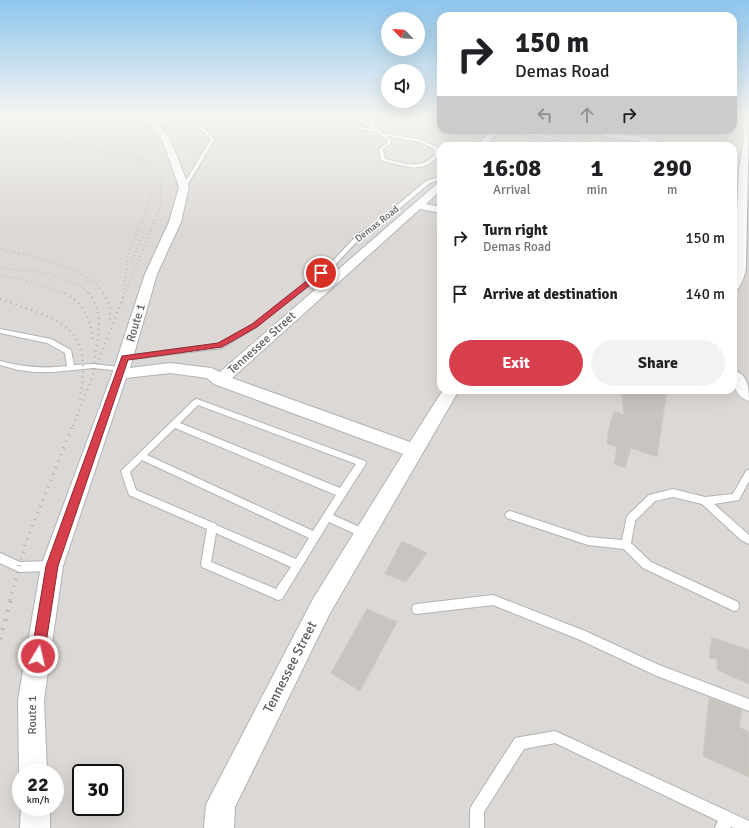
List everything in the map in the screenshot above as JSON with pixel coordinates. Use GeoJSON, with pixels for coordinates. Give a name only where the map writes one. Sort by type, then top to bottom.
{"type":"FeatureCollection","features":[{"type":"Feature","properties":{"kind":"street"},"geometry":{"type":"LineString","coordinates":[[171,154],[184,187]]}},
{"type":"Feature","properties":{"kind":"street"},"geometry":{"type":"LineString","coordinates":[[737,278],[740,268],[746,154]]}},
{"type":"Feature","properties":{"kind":"street"},"geometry":{"type":"LineString","coordinates":[[737,167],[744,169]]}},
{"type":"Feature","properties":{"kind":"street","name":"Route 1"},"geometry":{"type":"LineString","coordinates":[[33,764],[31,700],[52,566],[122,367],[151,274],[175,222],[184,187]]}},
{"type":"Feature","properties":{"kind":"street","name":"Tennessee Street"},"geometry":{"type":"LineString","coordinates":[[415,451],[220,380],[437,189]]}},
{"type":"Feature","properties":{"kind":"street"},"geometry":{"type":"LineString","coordinates":[[418,206],[437,209]]}},
{"type":"Feature","properties":{"kind":"street"},"geometry":{"type":"LineString","coordinates":[[122,367],[170,368],[211,373],[220,380]]}},
{"type":"Feature","properties":{"kind":"street"},"geometry":{"type":"LineString","coordinates":[[737,380],[749,396]]}},
{"type":"Feature","properties":{"kind":"street","name":"Tennessee Street"},"geometry":{"type":"LineString","coordinates":[[219,828],[220,805],[321,607],[449,394]]}},
{"type":"Feature","properties":{"kind":"street"},"geometry":{"type":"LineString","coordinates":[[35,816],[35,828]]}},
{"type":"Feature","properties":{"kind":"lane"},"geometry":{"type":"LineString","coordinates":[[184,187],[205,154]]}},
{"type":"Feature","properties":{"kind":"lane"},"geometry":{"type":"LineString","coordinates":[[382,154],[383,160],[385,161],[416,167],[429,163],[437,155]]}},
{"type":"Feature","properties":{"kind":"lane","name":"Demas Road"},"geometry":{"type":"LineString","coordinates":[[0,363],[14,368],[36,371],[93,366],[122,367],[220,346],[254,326],[332,264],[359,236],[380,222],[428,182],[437,179]]}},
{"type":"Feature","properties":{"kind":"lane"},"geometry":{"type":"LineString","coordinates":[[0,331],[49,341],[68,352],[71,368]]}},
{"type":"Feature","properties":{"kind":"lane"},"geometry":{"type":"LineString","coordinates":[[212,526],[206,564],[278,595],[298,565],[327,516],[362,463],[197,402],[125,471],[132,492],[212,526],[298,565]]}},
{"type":"Feature","properties":{"kind":"lane"},"geometry":{"type":"LineString","coordinates":[[174,424],[342,493]]}},
{"type":"Feature","properties":{"kind":"lane"},"geometry":{"type":"LineString","coordinates":[[141,456],[315,536]]}},
{"type":"Feature","properties":{"kind":"lane"},"geometry":{"type":"LineString","coordinates":[[626,545],[630,518],[652,498],[673,493],[704,501],[736,498],[749,473]]}},
{"type":"Feature","properties":{"kind":"lane"},"geometry":{"type":"LineString","coordinates":[[704,501],[749,540]]}},
{"type":"Feature","properties":{"kind":"lane"},"geometry":{"type":"LineString","coordinates":[[510,515],[588,541],[626,545],[647,565],[734,606]]}},
{"type":"Feature","properties":{"kind":"lane"},"geometry":{"type":"LineString","coordinates":[[327,516],[364,534]]}},
{"type":"Feature","properties":{"kind":"lane"},"geometry":{"type":"LineString","coordinates":[[0,558],[19,567],[52,566]]}},
{"type":"Feature","properties":{"kind":"lane"},"geometry":{"type":"LineString","coordinates":[[417,609],[493,600],[581,635],[657,670],[749,705]]}},
{"type":"Feature","properties":{"kind":"lane"},"geometry":{"type":"LineString","coordinates":[[477,828],[477,810],[520,743],[554,737],[725,824],[749,828]]}},
{"type":"Feature","properties":{"kind":"shaded area"},"geometry":{"type":"Polygon","coordinates":[[[0,154],[437,154],[437,394],[737,394],[737,154],[749,154],[749,828],[0,828],[0,154]]]}},
{"type":"Feature","properties":{"kind":"building"},"geometry":{"type":"Polygon","coordinates":[[[621,394],[666,394],[657,457],[631,448],[625,468],[614,464],[617,447],[607,444],[609,428],[614,411],[624,415],[621,394]]]}},
{"type":"Feature","properties":{"kind":"building"},"geometry":{"type":"Polygon","coordinates":[[[402,541],[427,553],[406,582],[385,574],[402,541]]]}},
{"type":"Feature","properties":{"kind":"building"},"geometry":{"type":"Polygon","coordinates":[[[367,609],[397,622],[360,691],[331,673],[367,609]]]}},
{"type":"Feature","properties":{"kind":"building"},"geometry":{"type":"Polygon","coordinates":[[[712,637],[749,650],[749,684],[717,670],[717,659],[709,658],[712,637]]]}},
{"type":"Feature","properties":{"kind":"building"},"geometry":{"type":"Polygon","coordinates":[[[709,698],[742,710],[739,727],[749,732],[749,777],[703,756],[709,698]]]}},
{"type":"Feature","properties":{"kind":"railway"},"geometry":{"type":"LineString","coordinates":[[116,154],[136,158],[154,166],[160,173],[161,192]]}},
{"type":"Feature","properties":{"kind":"railway"},"geometry":{"type":"LineString","coordinates":[[132,161],[147,174],[151,182],[151,192]]}},
{"type":"Feature","properties":{"kind":"railway"},"geometry":{"type":"LineString","coordinates":[[124,289],[128,255],[145,214],[151,192]]}},
{"type":"Feature","properties":{"kind":"railway"},"geometry":{"type":"LineString","coordinates":[[125,294],[160,208],[161,192]]}},
{"type":"Feature","properties":{"kind":"railway"},"geometry":{"type":"LineString","coordinates":[[131,263],[145,230]]}},
{"type":"Feature","properties":{"kind":"railway"},"geometry":{"type":"LineString","coordinates":[[0,249],[26,254],[72,270],[96,285],[104,294]]}},
{"type":"Feature","properties":{"kind":"railway"},"geometry":{"type":"LineString","coordinates":[[0,268],[35,271],[59,276],[80,286],[88,293]]}},
{"type":"Feature","properties":{"kind":"railway"},"geometry":{"type":"LineString","coordinates":[[0,275],[36,282],[66,294]]}},
{"type":"Feature","properties":{"kind":"railway"},"geometry":{"type":"LineString","coordinates":[[65,293],[77,302],[85,312],[90,325],[93,340]]}},
{"type":"Feature","properties":{"kind":"railway"},"geometry":{"type":"LineString","coordinates":[[88,293],[94,301],[99,317],[94,363]]}},
{"type":"Feature","properties":{"kind":"railway"},"geometry":{"type":"LineString","coordinates":[[103,293],[110,305],[110,321]]}},
{"type":"Feature","properties":{"kind":"railway"},"geometry":{"type":"LineString","coordinates":[[73,426],[125,293]]}},
{"type":"Feature","properties":{"kind":"railway"},"geometry":{"type":"LineString","coordinates":[[0,299],[57,321],[69,330],[78,342],[82,357],[83,377],[79,403]]}},
{"type":"Feature","properties":{"kind":"railway"},"geometry":{"type":"LineString","coordinates":[[10,600],[26,542],[73,425]]}},
{"type":"Feature","properties":{"kind":"railway"},"geometry":{"type":"LineString","coordinates":[[0,639],[11,599]]}},
{"type":"Feature","properties":{"kind":"route"},"geometry":{"type":"LineString","coordinates":[[38,656],[52,566],[125,358],[220,346],[254,326],[321,273]]}}]}
